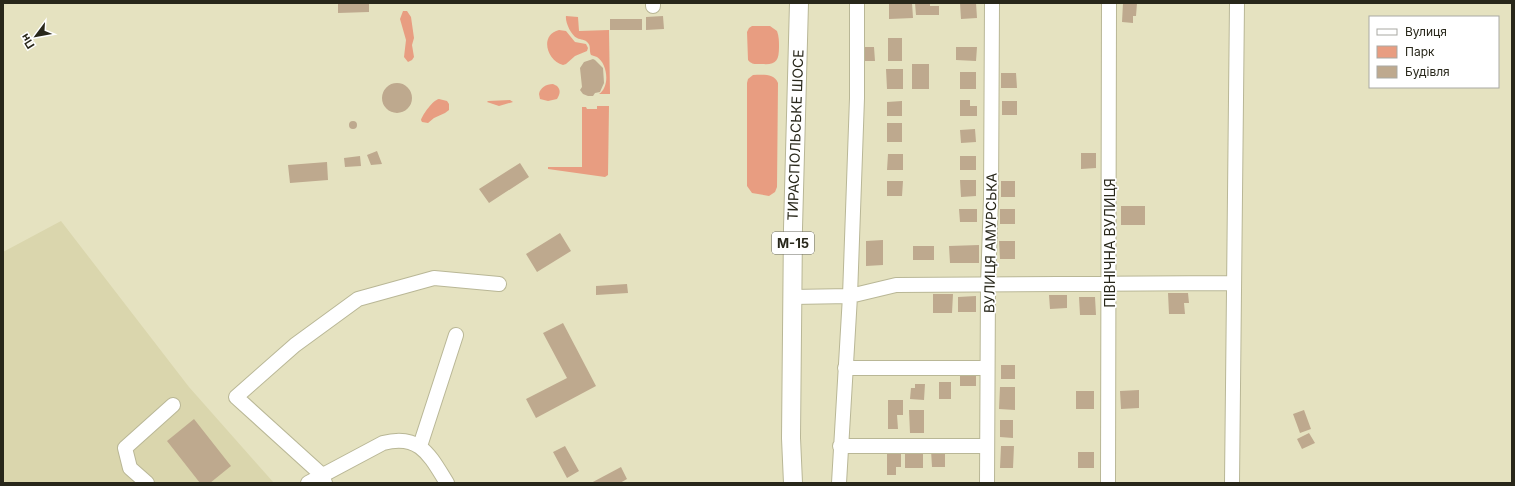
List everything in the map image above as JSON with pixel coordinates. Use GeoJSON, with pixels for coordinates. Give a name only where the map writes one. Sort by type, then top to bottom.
{"type":"FeatureCollection","features":[{"type":"Feature","properties":{"kind":"main road","name":"ТИРАСПОЛЬСЬКЕ ШОСЕ"},"geometry":{"type":"LineString","coordinates":[[793,483],[791,438],[792,297],[799,3]]}},
{"type":"Feature","properties":{"kind":"street"},"geometry":{"type":"LineString","coordinates":[[839,483],[850,296],[857,98],[857,3]]}},
{"type":"Feature","properties":{"kind":"street","name":"ВУЛИЦЯ АМУРСЬКА"},"geometry":{"type":"LineString","coordinates":[[987,483],[992,3]]}},
{"type":"Feature","properties":{"kind":"street","name":"ПІВНІЧНА ВУЛИЦЯ"},"geometry":{"type":"LineString","coordinates":[[1108,483],[1109,3]]}},
{"type":"Feature","properties":{"kind":"street"},"geometry":{"type":"LineString","coordinates":[[1232,483],[1237,3]]}},
{"type":"Feature","properties":{"kind":"street"},"geometry":{"type":"LineString","coordinates":[[323,479],[236,397],[296,345],[358,299],[434,278],[499,284]]}},
{"type":"Feature","properties":{"kind":"street"},"geometry":{"type":"LineString","coordinates":[[792,297],[850,296],[896,285],[1234,283]]}},
{"type":"Feature","properties":{"kind":"street"},"geometry":{"type":"LineString","coordinates":[[420,446],[456,335]]}},
{"type":"Feature","properties":{"kind":"street"},"geometry":{"type":"LineString","coordinates":[[845,368],[987,368]]}},
{"type":"Feature","properties":{"kind":"street"},"geometry":{"type":"LineString","coordinates":[[147,483],[130,468],[126,448],[173,406]]}},
{"type":"Feature","properties":{"kind":"street"},"geometry":{"type":"LineString","coordinates":[[308,483],[323,479],[383,443],[395,440],[407,440],[420,446],[430,456],[447,483]]}},
{"type":"Feature","properties":{"kind":"street"},"geometry":{"type":"LineString","coordinates":[[840,446],[987,446]]}},
{"type":"Feature","properties":{"kind":"shaded area"},"geometry":{"type":"Polygon","coordinates":[[[61,221],[189,387],[274,483],[3,483],[3,252],[61,221]]]}},
{"type":"Feature","properties":{"kind":"green space"},"geometry":{"type":"Polygon","coordinates":[[[403,11],[407,11],[411,17],[414,38],[412,45],[414,57],[408,62],[404,57],[406,40],[400,19],[403,11]]]}},
{"type":"Feature","properties":{"kind":"green space"},"geometry":{"type":"Polygon","coordinates":[[[566,16],[578,17],[579,31],[609,30],[610,94],[599,94],[603,91],[606,81],[604,65],[601,60],[591,55],[589,44],[587,42],[577,38],[573,34],[567,25],[566,16]]]}},
{"type":"Feature","properties":{"kind":"green space"},"geometry":{"type":"Polygon","coordinates":[[[752,26],[770,26],[777,31],[779,39],[779,52],[774,63],[754,64],[748,60],[747,32],[752,26]]]}},
{"type":"Feature","properties":{"kind":"green space"},"geometry":{"type":"Polygon","coordinates":[[[559,30],[566,31],[575,42],[586,44],[588,48],[587,51],[575,56],[563,65],[557,63],[553,59],[549,53],[547,42],[553,33],[559,30]]]}},
{"type":"Feature","properties":{"kind":"green space"},"geometry":{"type":"Polygon","coordinates":[[[753,75],[771,76],[778,83],[777,187],[775,192],[769,196],[752,193],[747,186],[747,83],[748,79],[753,75]]]}},
{"type":"Feature","properties":{"kind":"green space"},"geometry":{"type":"Polygon","coordinates":[[[553,84],[557,86],[560,91],[557,99],[548,101],[540,99],[539,94],[542,88],[553,84]]]}},
{"type":"Feature","properties":{"kind":"green space"},"geometry":{"type":"Polygon","coordinates":[[[439,99],[447,101],[449,104],[449,110],[428,123],[422,122],[421,120],[426,111],[439,99]]]}},
{"type":"Feature","properties":{"kind":"green space"},"geometry":{"type":"Polygon","coordinates":[[[510,100],[513,102],[499,106],[487,102],[488,101],[510,100]]]}},
{"type":"Feature","properties":{"kind":"green space"},"geometry":{"type":"Polygon","coordinates":[[[597,106],[609,106],[608,175],[605,177],[548,169],[548,167],[582,167],[582,107],[586,107],[587,109],[597,109],[597,106]]]}},
{"type":"Feature","properties":{"kind":"building"},"geometry":{"type":"Polygon","coordinates":[[[338,3],[369,3],[369,12],[338,13],[338,3]]]}},
{"type":"Feature","properties":{"kind":"building"},"geometry":{"type":"Polygon","coordinates":[[[889,3],[912,3],[913,18],[889,19],[889,3]]]}},
{"type":"Feature","properties":{"kind":"building"},"geometry":{"type":"Polygon","coordinates":[[[915,3],[930,3],[930,6],[939,6],[939,15],[916,15],[915,3]]]}},
{"type":"Feature","properties":{"kind":"building"},"geometry":{"type":"Polygon","coordinates":[[[960,3],[976,3],[977,18],[961,19],[960,3]]]}},
{"type":"Feature","properties":{"kind":"building"},"geometry":{"type":"Polygon","coordinates":[[[1123,3],[1137,3],[1136,16],[1133,16],[1133,23],[1122,22],[1123,3]]]}},
{"type":"Feature","properties":{"kind":"building"},"geometry":{"type":"Polygon","coordinates":[[[663,16],[664,29],[646,30],[646,17],[663,16]]]}},
{"type":"Feature","properties":{"kind":"building"},"geometry":{"type":"Polygon","coordinates":[[[610,19],[642,19],[642,30],[610,30],[610,19]]]}},
{"type":"Feature","properties":{"kind":"building"},"geometry":{"type":"Polygon","coordinates":[[[888,38],[902,38],[902,61],[888,61],[888,38]]]}},
{"type":"Feature","properties":{"kind":"building"},"geometry":{"type":"Polygon","coordinates":[[[864,47],[874,47],[875,61],[864,61],[864,47]]]}},
{"type":"Feature","properties":{"kind":"building"},"geometry":{"type":"Polygon","coordinates":[[[956,47],[977,47],[976,61],[956,60],[956,47]]]}},
{"type":"Feature","properties":{"kind":"building"},"geometry":{"type":"Polygon","coordinates":[[[593,59],[603,68],[604,83],[600,92],[595,93],[593,96],[588,96],[583,94],[580,90],[582,87],[580,68],[584,62],[593,59]]]}},
{"type":"Feature","properties":{"kind":"building"},"geometry":{"type":"Polygon","coordinates":[[[912,64],[929,64],[929,89],[912,89],[912,64]]]}},
{"type":"Feature","properties":{"kind":"building"},"geometry":{"type":"Polygon","coordinates":[[[886,69],[903,69],[903,89],[887,89],[886,69]]]}},
{"type":"Feature","properties":{"kind":"building"},"geometry":{"type":"Polygon","coordinates":[[[960,72],[976,72],[976,89],[960,89],[960,72]]]}},
{"type":"Feature","properties":{"kind":"building"},"geometry":{"type":"Polygon","coordinates":[[[1001,73],[1016,73],[1017,88],[1001,88],[1001,73]]]}},
{"type":"Feature","properties":{"kind":"building"},"geometry":{"type":"Polygon","coordinates":[[[397,83],[408,87],[412,98],[408,109],[397,113],[386,109],[382,98],[386,87],[397,83]]]}},
{"type":"Feature","properties":{"kind":"building"},"geometry":{"type":"Polygon","coordinates":[[[960,100],[970,100],[970,106],[977,106],[977,116],[960,116],[960,100]]]}},
{"type":"Feature","properties":{"kind":"building"},"geometry":{"type":"Polygon","coordinates":[[[902,101],[902,116],[887,116],[887,102],[902,101]]]}},
{"type":"Feature","properties":{"kind":"building"},"geometry":{"type":"Polygon","coordinates":[[[1002,101],[1017,101],[1017,115],[1002,115],[1002,101]]]}},
{"type":"Feature","properties":{"kind":"building"},"geometry":{"type":"Polygon","coordinates":[[[351,121],[355,121],[357,125],[355,129],[351,129],[349,127],[349,123],[351,121]]]}},
{"type":"Feature","properties":{"kind":"building"},"geometry":{"type":"Polygon","coordinates":[[[887,123],[902,123],[902,142],[887,142],[887,123]]]}},
{"type":"Feature","properties":{"kind":"building"},"geometry":{"type":"Polygon","coordinates":[[[975,129],[976,142],[961,143],[960,130],[975,129]]]}},
{"type":"Feature","properties":{"kind":"building"},"geometry":{"type":"Polygon","coordinates":[[[377,151],[382,164],[371,165],[367,155],[377,151]]]}},
{"type":"Feature","properties":{"kind":"building"},"geometry":{"type":"Polygon","coordinates":[[[1081,153],[1096,153],[1096,168],[1081,169],[1081,153]]]}},
{"type":"Feature","properties":{"kind":"building"},"geometry":{"type":"Polygon","coordinates":[[[888,154],[903,154],[903,170],[887,170],[888,154]]]}},
{"type":"Feature","properties":{"kind":"building"},"geometry":{"type":"Polygon","coordinates":[[[360,156],[361,166],[345,167],[344,158],[360,156]]]}},
{"type":"Feature","properties":{"kind":"building"},"geometry":{"type":"Polygon","coordinates":[[[960,156],[976,156],[976,170],[960,170],[960,156]]]}},
{"type":"Feature","properties":{"kind":"building"},"geometry":{"type":"Polygon","coordinates":[[[327,162],[328,180],[290,183],[288,165],[327,162]]]}},
{"type":"Feature","properties":{"kind":"building"},"geometry":{"type":"Polygon","coordinates":[[[520,163],[529,177],[489,203],[479,189],[520,163]]]}},
{"type":"Feature","properties":{"kind":"building"},"geometry":{"type":"Polygon","coordinates":[[[960,180],[976,180],[976,196],[961,197],[960,180]]]}},
{"type":"Feature","properties":{"kind":"building"},"geometry":{"type":"Polygon","coordinates":[[[887,181],[903,181],[902,196],[887,196],[887,181]]]}},
{"type":"Feature","properties":{"kind":"building"},"geometry":{"type":"Polygon","coordinates":[[[1001,181],[1015,181],[1015,197],[1001,197],[1001,181]]]}},
{"type":"Feature","properties":{"kind":"building"},"geometry":{"type":"Polygon","coordinates":[[[1121,206],[1145,206],[1145,225],[1121,225],[1121,206]]]}},
{"type":"Feature","properties":{"kind":"building"},"geometry":{"type":"Polygon","coordinates":[[[959,209],[977,209],[977,222],[960,222],[959,209]]]}},
{"type":"Feature","properties":{"kind":"building"},"geometry":{"type":"Polygon","coordinates":[[[1000,209],[1015,209],[1015,224],[1000,224],[1000,209]]]}},
{"type":"Feature","properties":{"kind":"building"},"geometry":{"type":"Polygon","coordinates":[[[560,233],[571,251],[537,272],[526,254],[560,233]]]}},
{"type":"Feature","properties":{"kind":"building"},"geometry":{"type":"Polygon","coordinates":[[[883,240],[883,265],[866,266],[866,241],[883,240]]]}},
{"type":"Feature","properties":{"kind":"building"},"geometry":{"type":"Polygon","coordinates":[[[999,241],[1015,241],[1015,259],[1000,259],[999,241]]]}},
{"type":"Feature","properties":{"kind":"building"},"geometry":{"type":"Polygon","coordinates":[[[979,245],[979,263],[950,263],[949,246],[979,245]]]}},
{"type":"Feature","properties":{"kind":"building"},"geometry":{"type":"Polygon","coordinates":[[[913,246],[934,246],[934,260],[913,260],[913,246]]]}},
{"type":"Feature","properties":{"kind":"building"},"geometry":{"type":"Polygon","coordinates":[[[627,284],[628,293],[596,295],[596,286],[627,284]]]}},
{"type":"Feature","properties":{"kind":"building"},"geometry":{"type":"Polygon","coordinates":[[[1168,293],[1188,293],[1189,303],[1184,303],[1185,314],[1169,314],[1168,293]]]}},
{"type":"Feature","properties":{"kind":"building"},"geometry":{"type":"Polygon","coordinates":[[[933,294],[953,294],[952,313],[933,313],[933,294]]]}},
{"type":"Feature","properties":{"kind":"building"},"geometry":{"type":"Polygon","coordinates":[[[1049,295],[1067,295],[1067,308],[1050,309],[1049,295]]]}},
{"type":"Feature","properties":{"kind":"building"},"geometry":{"type":"Polygon","coordinates":[[[976,296],[976,312],[958,312],[958,297],[976,296]]]}},
{"type":"Feature","properties":{"kind":"building"},"geometry":{"type":"Polygon","coordinates":[[[1079,297],[1095,297],[1096,315],[1080,315],[1079,297]]]}},
{"type":"Feature","properties":{"kind":"building"},"geometry":{"type":"Polygon","coordinates":[[[563,323],[596,386],[536,418],[526,399],[567,378],[543,333],[563,323]]]}},
{"type":"Feature","properties":{"kind":"building"},"geometry":{"type":"Polygon","coordinates":[[[1001,365],[1015,365],[1015,379],[1001,379],[1001,365]]]}},
{"type":"Feature","properties":{"kind":"building"},"geometry":{"type":"Polygon","coordinates":[[[960,371],[976,372],[976,386],[960,386],[960,371]]]}},
{"type":"Feature","properties":{"kind":"building"},"geometry":{"type":"Polygon","coordinates":[[[939,382],[951,382],[951,399],[939,399],[939,382]]]}},
{"type":"Feature","properties":{"kind":"building"},"geometry":{"type":"Polygon","coordinates":[[[915,384],[925,384],[924,400],[910,399],[911,388],[915,388],[915,384]]]}},
{"type":"Feature","properties":{"kind":"building"},"geometry":{"type":"Polygon","coordinates":[[[1000,387],[1015,387],[1015,410],[999,409],[1000,387]]]}},
{"type":"Feature","properties":{"kind":"building"},"geometry":{"type":"Polygon","coordinates":[[[1139,390],[1139,408],[1121,409],[1120,391],[1139,390]]]}},
{"type":"Feature","properties":{"kind":"building"},"geometry":{"type":"Polygon","coordinates":[[[1076,391],[1094,391],[1094,409],[1076,409],[1076,391]]]}},
{"type":"Feature","properties":{"kind":"building"},"geometry":{"type":"Polygon","coordinates":[[[888,400],[903,400],[903,415],[897,415],[898,429],[888,429],[888,400]]]}},
{"type":"Feature","properties":{"kind":"building"},"geometry":{"type":"Polygon","coordinates":[[[909,410],[924,410],[924,433],[910,433],[909,410]]]}},
{"type":"Feature","properties":{"kind":"building"},"geometry":{"type":"Polygon","coordinates":[[[1304,410],[1311,429],[1300,433],[1293,414],[1304,410]]]}},
{"type":"Feature","properties":{"kind":"building"},"geometry":{"type":"Polygon","coordinates":[[[194,419],[231,466],[210,483],[200,483],[167,441],[194,419]]]}},
{"type":"Feature","properties":{"kind":"building"},"geometry":{"type":"Polygon","coordinates":[[[1000,420],[1013,420],[1013,438],[1000,437],[1000,420]]]}},
{"type":"Feature","properties":{"kind":"building"},"geometry":{"type":"Polygon","coordinates":[[[1309,433],[1315,443],[1302,449],[1297,439],[1309,433]]]}},
{"type":"Feature","properties":{"kind":"building"},"geometry":{"type":"Polygon","coordinates":[[[565,446],[579,471],[567,478],[553,452],[565,446]]]}},
{"type":"Feature","properties":{"kind":"building"},"geometry":{"type":"Polygon","coordinates":[[[1001,446],[1014,446],[1013,468],[1000,468],[1001,446]]]}},
{"type":"Feature","properties":{"kind":"building"},"geometry":{"type":"Polygon","coordinates":[[[905,450],[923,450],[923,468],[905,468],[905,450]]]}},
{"type":"Feature","properties":{"kind":"building"},"geometry":{"type":"Polygon","coordinates":[[[931,450],[945,450],[945,467],[932,467],[931,450]]]}},
{"type":"Feature","properties":{"kind":"building"},"geometry":{"type":"Polygon","coordinates":[[[1078,452],[1094,452],[1094,468],[1078,468],[1078,452]]]}},
{"type":"Feature","properties":{"kind":"building"},"geometry":{"type":"Polygon","coordinates":[[[887,454],[901,454],[901,467],[896,467],[896,475],[887,475],[887,454]]]}},
{"type":"Feature","properties":{"kind":"building"},"geometry":{"type":"Polygon","coordinates":[[[621,467],[627,479],[620,483],[591,483],[621,467]]]}}]}
